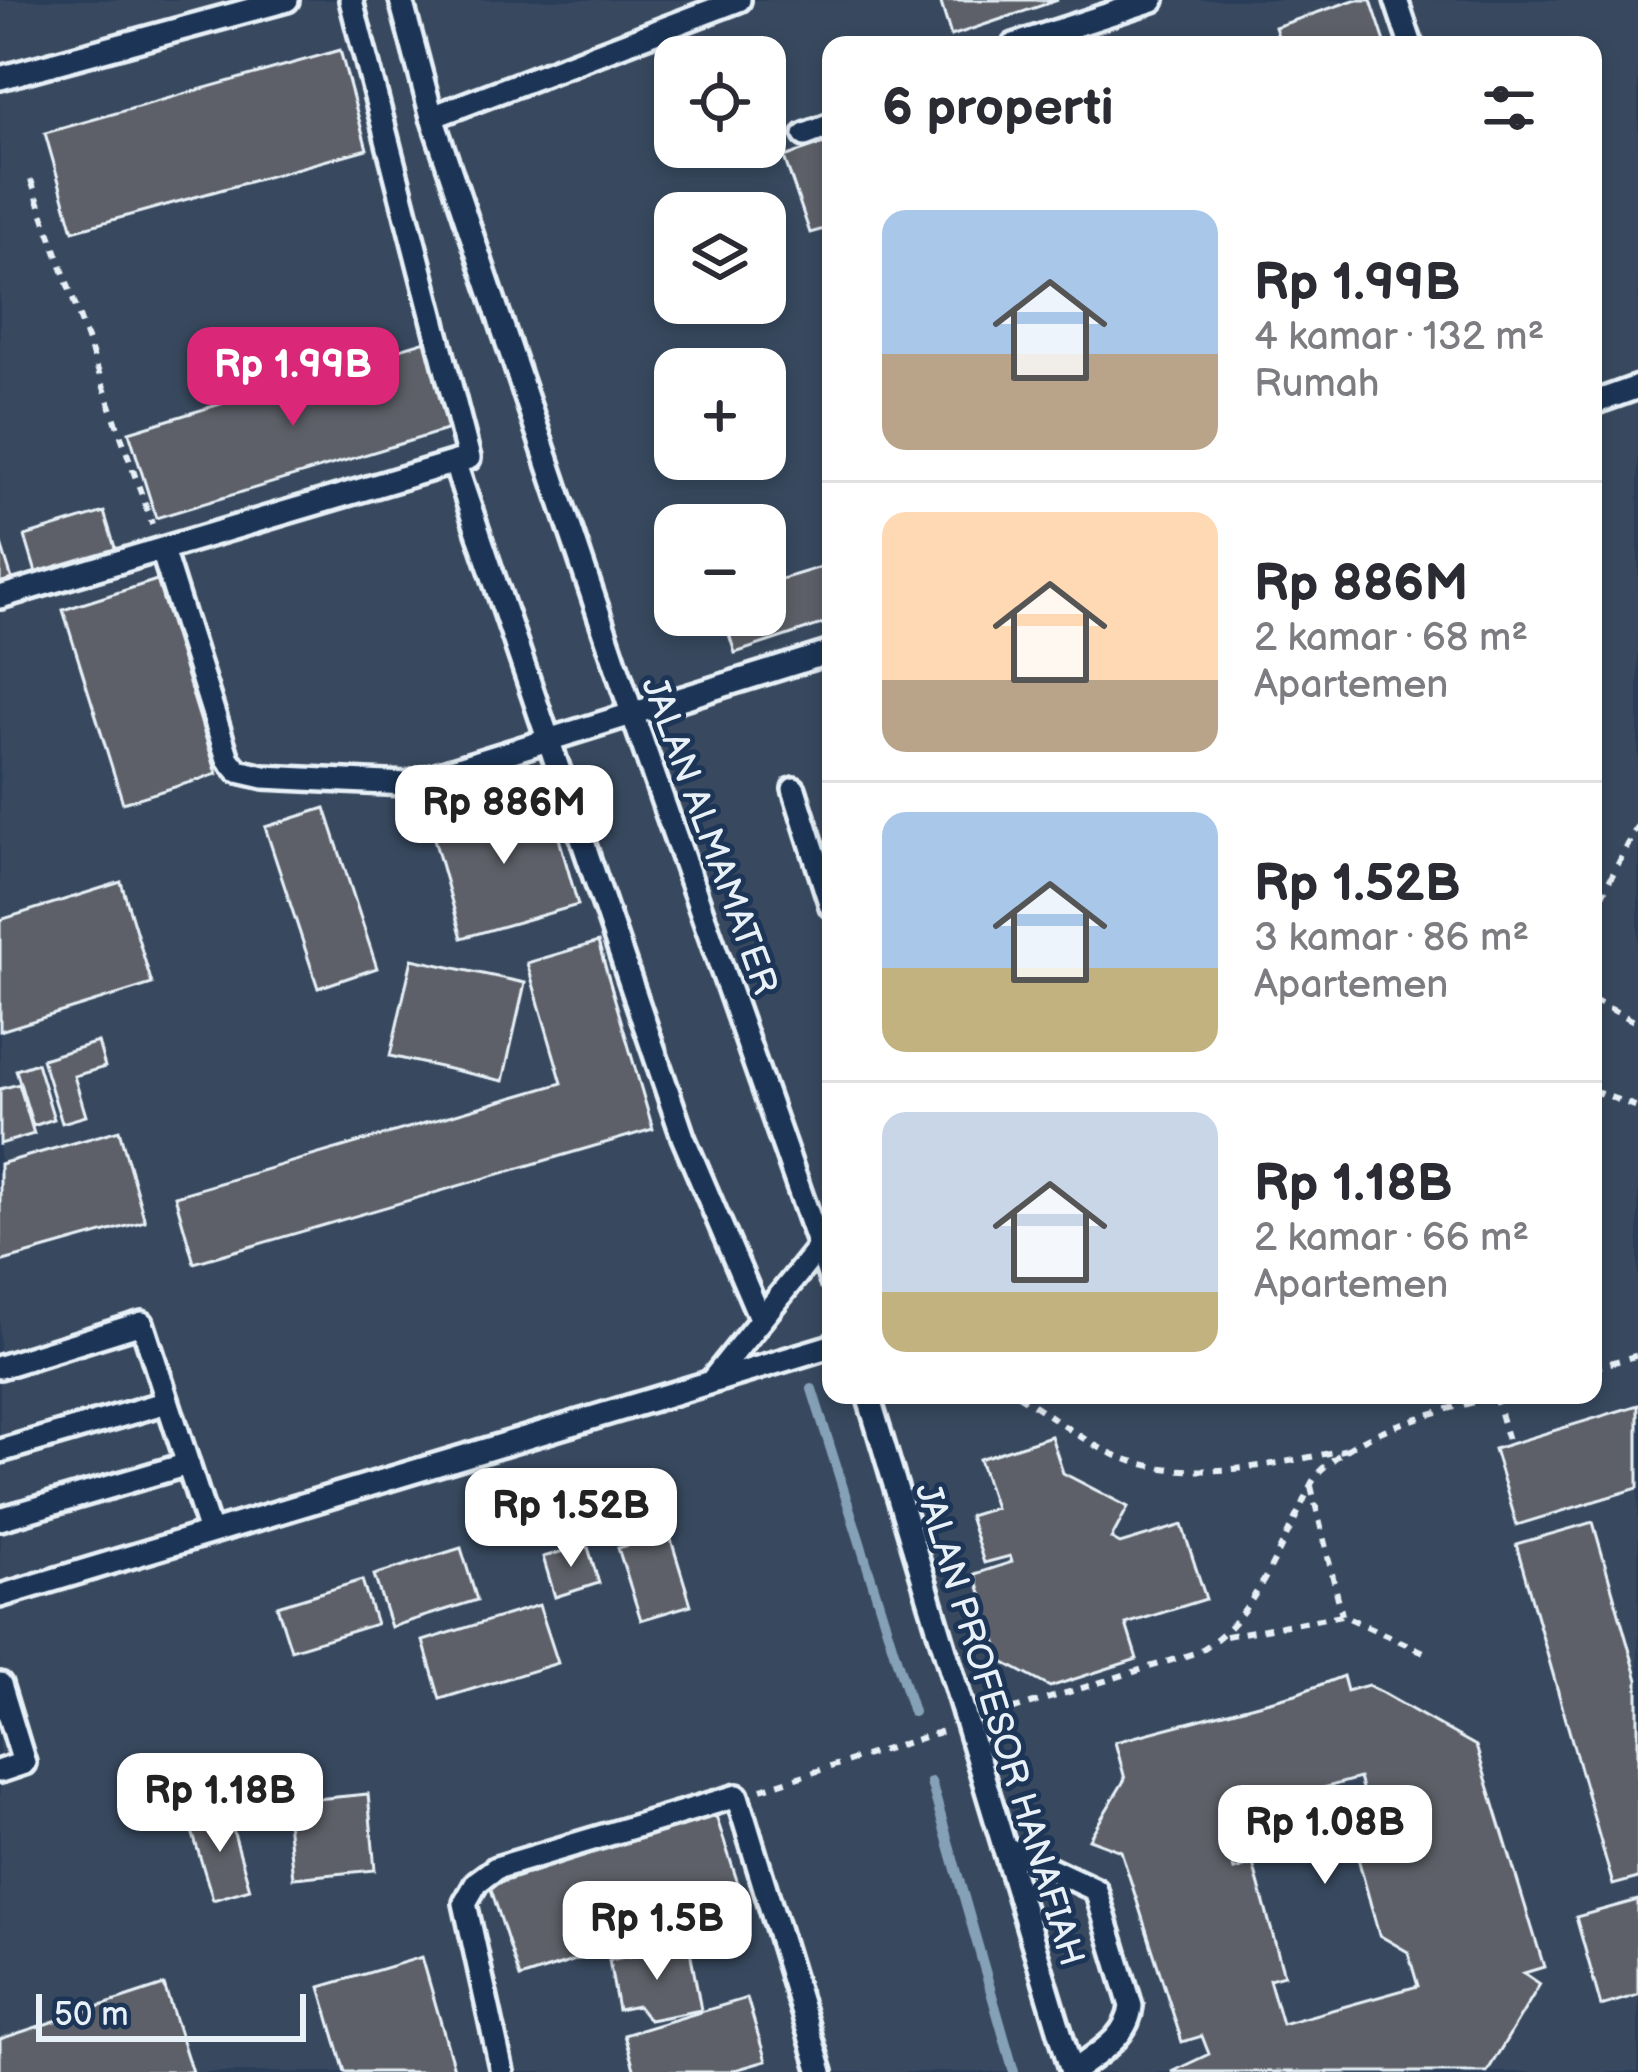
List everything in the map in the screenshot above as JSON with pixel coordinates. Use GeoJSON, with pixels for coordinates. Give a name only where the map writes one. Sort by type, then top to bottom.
{"type":"FeatureCollection","features":[{"type":"Feature","properties":{"kind":"lane"},"geometry":{"type":"LineString","coordinates":[[0,78],[287,0]]}},
{"type":"Feature","properties":{"kind":"lane"},"geometry":{"type":"LineString","coordinates":[[0,597],[455,464],[470,453],[351,0]]}},
{"type":"Feature","properties":{"kind":"lane","name":"JALAN ALMAMATER"},"geometry":{"type":"LineString","coordinates":[[401,0],[432,117],[633,716],[822,1252]]}},
{"type":"Feature","properties":{"kind":"lane"},"geometry":{"type":"LineString","coordinates":[[432,117],[739,0]]}},
{"type":"Feature","properties":{"kind":"lane"},"geometry":{"type":"LineString","coordinates":[[1042,36],[1153,0]]}},
{"type":"Feature","properties":{"kind":"lane"},"geometry":{"type":"LineString","coordinates":[[1396,0],[1408,36]]}},
{"type":"Feature","properties":{"kind":"lane"},"geometry":{"type":"LineString","coordinates":[[805,135],[822,128]]}},
{"type":"Feature","properties":{"kind":"lane"},"geometry":{"type":"LineString","coordinates":[[1602,400],[1638,387]]}},
{"type":"Feature","properties":{"kind":"lane"},"geometry":{"type":"LineString","coordinates":[[455,464],[683,1137],[760,1318]]}},
{"type":"Feature","properties":{"kind":"lane"},"geometry":{"type":"LineString","coordinates":[[162,550],[228,759],[238,771],[407,784],[822,655]]}},
{"type":"Feature","properties":{"kind":"lane"},"geometry":{"type":"LineString","coordinates":[[794,790],[822,878]]}},
{"type":"Feature","properties":{"kind":"lane"},"geometry":{"type":"LineString","coordinates":[[713,1379],[820,1246]]}},
{"type":"Feature","properties":{"kind":"lane"},"geometry":{"type":"LineString","coordinates":[[0,1367],[142,1323],[210,1532]]}},
{"type":"Feature","properties":{"kind":"lane"},"geometry":{"type":"LineString","coordinates":[[0,1596],[822,1349]]}},
{"type":"Feature","properties":{"kind":"lane"},"geometry":{"type":"LineString","coordinates":[[0,1450],[167,1402]]}},
{"type":"Feature","properties":{"kind":"lane","name":"JALAN PROFESOR HANAFIAH"},"geometry":{"type":"LineString","coordinates":[[871,1404],[1072,2072]]}},
{"type":"Feature","properties":{"kind":"lane"},"geometry":{"type":"LineString","coordinates":[[0,1519],[188,1464]]}},
{"type":"Feature","properties":{"kind":"lane"},"geometry":{"type":"LineString","coordinates":[[0,1771],[24,1763],[1,1692]]}},
{"type":"Feature","properties":{"kind":"lane"},"geometry":{"type":"LineString","coordinates":[[502,2072],[465,1903],[477,1882],[496,1868],[737,1796],[821,2072]]}},
{"type":"Feature","properties":{"kind":"lane"},"geometry":{"type":"LineString","coordinates":[[1004,1847],[1084,1881],[1102,1903],[1131,2006],[1130,2020],[1072,2072]]}},
{"type":"Feature","properties":{"kind":"path"},"geometry":{"type":"LineString","coordinates":[[31,180],[162,550]]}},
{"type":"Feature","properties":{"kind":"path"},"geometry":{"type":"LineString","coordinates":[[1602,895],[1638,825]]}},
{"type":"Feature","properties":{"kind":"path"},"geometry":{"type":"LineString","coordinates":[[1602,1005],[1638,1023]]}},
{"type":"Feature","properties":{"kind":"path"},"geometry":{"type":"LineString","coordinates":[[1602,1094],[1638,1107]]}},
{"type":"Feature","properties":{"kind":"path"},"geometry":{"type":"LineString","coordinates":[[1602,1365],[1638,1355]]}},
{"type":"Feature","properties":{"kind":"path"},"geometry":{"type":"LineString","coordinates":[[1032,1404],[1108,1452],[1151,1464],[1206,1470],[1266,1466],[1352,1448]]}},
{"type":"Feature","properties":{"kind":"path"},"geometry":{"type":"LineString","coordinates":[[1223,1637],[1249,1610],[1318,1472],[1402,1423],[1469,1404]]}},
{"type":"Feature","properties":{"kind":"path"},"geometry":{"type":"LineString","coordinates":[[1499,1404],[1509,1444]]}},
{"type":"Feature","properties":{"kind":"path"},"geometry":{"type":"LineString","coordinates":[[1311,1486],[1342,1615]]}},
{"type":"Feature","properties":{"kind":"path"},"geometry":{"type":"LineString","coordinates":[[737,1796],[1198,1652],[1223,1637],[1265,1624],[1342,1615],[1424,1652]]}},
{"type":"Feature","properties":{"kind":"shaded area"},"geometry":{"type":"Polygon","coordinates":[[[0,0],[1638,0],[1638,2072],[0,2072],[0,0]]]}},
{"type":"Feature","properties":{"kind":"building"},"geometry":{"type":"Polygon","coordinates":[[[940,0],[1058,0],[951,36],[940,0]]]}},
{"type":"Feature","properties":{"kind":"building"},"geometry":{"type":"Polygon","coordinates":[[[1354,0],[1371,0],[1383,36],[1278,36],[1275,27],[1354,0]]]}},
{"type":"Feature","properties":{"kind":"building"},"geometry":{"type":"Polygon","coordinates":[[[340,50],[367,149],[73,231],[45,133],[340,50]]]}},
{"type":"Feature","properties":{"kind":"building"},"geometry":{"type":"Polygon","coordinates":[[[822,144],[822,230],[810,233],[786,156],[822,144]]]}},
{"type":"Feature","properties":{"kind":"building"},"geometry":{"type":"Polygon","coordinates":[[[429,340],[456,427],[156,518],[129,432],[429,340]]]}},
{"type":"Feature","properties":{"kind":"building"},"geometry":{"type":"Polygon","coordinates":[[[104,512],[116,551],[37,576],[25,536],[104,512]]]}},
{"type":"Feature","properties":{"kind":"building"},"geometry":{"type":"Polygon","coordinates":[[[0,541],[12,579],[0,583],[0,541]]]}},
{"type":"Feature","properties":{"kind":"building"},"geometry":{"type":"Polygon","coordinates":[[[822,567],[822,624],[786,636],[786,578],[822,567]]]}},
{"type":"Feature","properties":{"kind":"building"},"geometry":{"type":"Polygon","coordinates":[[[157,580],[217,774],[123,803],[63,610],[157,580]]]}},
{"type":"Feature","properties":{"kind":"building"},"geometry":{"type":"Polygon","coordinates":[[[730,636],[786,636],[735,653],[730,636]]]}},
{"type":"Feature","properties":{"kind":"building"},"geometry":{"type":"Polygon","coordinates":[[[547,796],[578,905],[462,938],[431,828],[547,796]]]}},
{"type":"Feature","properties":{"kind":"building"},"geometry":{"type":"Polygon","coordinates":[[[325,808],[377,968],[318,988],[265,827],[325,808]]]}},
{"type":"Feature","properties":{"kind":"building"},"geometry":{"type":"Polygon","coordinates":[[[121,882],[152,984],[0,1031],[0,920],[121,882]]]}},
{"type":"Feature","properties":{"kind":"building"},"geometry":{"type":"Polygon","coordinates":[[[598,942],[653,1129],[194,1263],[175,1196],[562,1083],[527,963],[598,942]]]}},
{"type":"Feature","properties":{"kind":"building"},"geometry":{"type":"Polygon","coordinates":[[[412,959],[525,983],[503,1081],[390,1056],[412,959]]]}},
{"type":"Feature","properties":{"kind":"building"},"geometry":{"type":"Polygon","coordinates":[[[98,1042],[105,1067],[74,1076],[86,1116],[62,1123],[42,1059],[98,1042]]]}},
{"type":"Feature","properties":{"kind":"building"},"geometry":{"type":"Polygon","coordinates":[[[37,1063],[54,1119],[33,1126],[16,1070],[37,1063]]]}},
{"type":"Feature","properties":{"kind":"building"},"geometry":{"type":"Polygon","coordinates":[[[19,1084],[34,1134],[0,1144],[0,1089],[19,1084]]]}},
{"type":"Feature","properties":{"kind":"building"},"geometry":{"type":"Polygon","coordinates":[[[119,1130],[145,1221],[0,1262],[0,1164],[119,1130]]]}},
{"type":"Feature","properties":{"kind":"building"},"geometry":{"type":"Polygon","coordinates":[[[1638,1405],[1638,1488],[1517,1525],[1494,1449],[1638,1405]]]}},
{"type":"Feature","properties":{"kind":"building"},"geometry":{"type":"Polygon","coordinates":[[[1051,1436],[1063,1473],[1128,1507],[1111,1539],[1120,1544],[1182,1525],[1206,1599],[1126,1624],[1137,1659],[1050,1687],[1003,1662],[975,1574],[1012,1562],[1010,1556],[984,1563],[969,1516],[995,1508],[979,1459],[1051,1436]]]}},
{"type":"Feature","properties":{"kind":"building"},"geometry":{"type":"Polygon","coordinates":[[[1593,1522],[1638,1680],[1638,1878],[1613,1885],[1516,1544],[1593,1522]]]}},
{"type":"Feature","properties":{"kind":"building"},"geometry":{"type":"Polygon","coordinates":[[[669,1533],[691,1605],[641,1620],[618,1548],[669,1533]]]}},
{"type":"Feature","properties":{"kind":"building"},"geometry":{"type":"Polygon","coordinates":[[[587,1544],[599,1583],[555,1597],[543,1557],[587,1544]]]}},
{"type":"Feature","properties":{"kind":"building"},"geometry":{"type":"Polygon","coordinates":[[[461,1548],[477,1600],[391,1627],[374,1575],[461,1548]]]}},
{"type":"Feature","properties":{"kind":"building"},"geometry":{"type":"Polygon","coordinates":[[[362,1580],[376,1624],[291,1650],[277,1606],[362,1580]]]}},
{"type":"Feature","properties":{"kind":"building"},"geometry":{"type":"Polygon","coordinates":[[[539,1605],[558,1663],[440,1699],[423,1641],[539,1605]]]}},
{"type":"Feature","properties":{"kind":"building"},"geometry":{"type":"Polygon","coordinates":[[[1343,1676],[1347,1691],[1368,1685],[1476,1746],[1544,1967],[1524,1973],[1540,1984],[1487,2072],[1171,2072],[1209,2054],[1202,2036],[1182,2042],[1121,1851],[1089,1839],[1125,1779],[1115,1742],[1296,1694],[1343,1676]],[[1359,1778],[1219,1817],[1234,1870],[1253,1864],[1284,1975],[1269,1979],[1282,2024],[1418,1986],[1408,1952],[1379,1935],[1355,1847],[1371,1820],[1359,1778]]]}},
{"type":"Feature","properties":{"kind":"building"},"geometry":{"type":"Polygon","coordinates":[[[368,1794],[375,1870],[293,1878],[285,1802],[368,1794]]]}},
{"type":"Feature","properties":{"kind":"building"},"geometry":{"type":"Polygon","coordinates":[[[227,1809],[250,1889],[213,1900],[189,1821],[227,1809]]]}},
{"type":"Feature","properties":{"kind":"building"},"geometry":{"type":"Polygon","coordinates":[[[715,1813],[745,1905],[520,1978],[490,1886],[715,1813]]]}},
{"type":"Feature","properties":{"kind":"building"},"geometry":{"type":"Polygon","coordinates":[[[1638,1900],[1638,1995],[1601,2006],[1576,1917],[1638,1900]]]}},
{"type":"Feature","properties":{"kind":"building"},"geometry":{"type":"Polygon","coordinates":[[[689,1945],[701,2010],[649,2020],[638,2006],[618,2010],[609,1960],[689,1945]]]}},
{"type":"Feature","properties":{"kind":"building"},"geometry":{"type":"Polygon","coordinates":[[[422,1957],[455,2072],[345,2072],[320,1987],[422,1957]]]}},
{"type":"Feature","properties":{"kind":"building"},"geometry":{"type":"Polygon","coordinates":[[[164,1985],[192,2072],[0,2072],[0,2039],[164,1985]]]}},
{"type":"Feature","properties":{"kind":"building"},"geometry":{"type":"Polygon","coordinates":[[[747,1998],[766,2061],[728,2072],[635,2072],[624,2035],[747,1998]]]}},
{"type":"Feature","properties":{"kind":"waterway"},"geometry":{"type":"LineString","coordinates":[[812,1389],[913,1712]]}},
{"type":"Feature","properties":{"kind":"waterway"},"geometry":{"type":"LineString","coordinates":[[931,1782],[1014,2072]]}}]}
